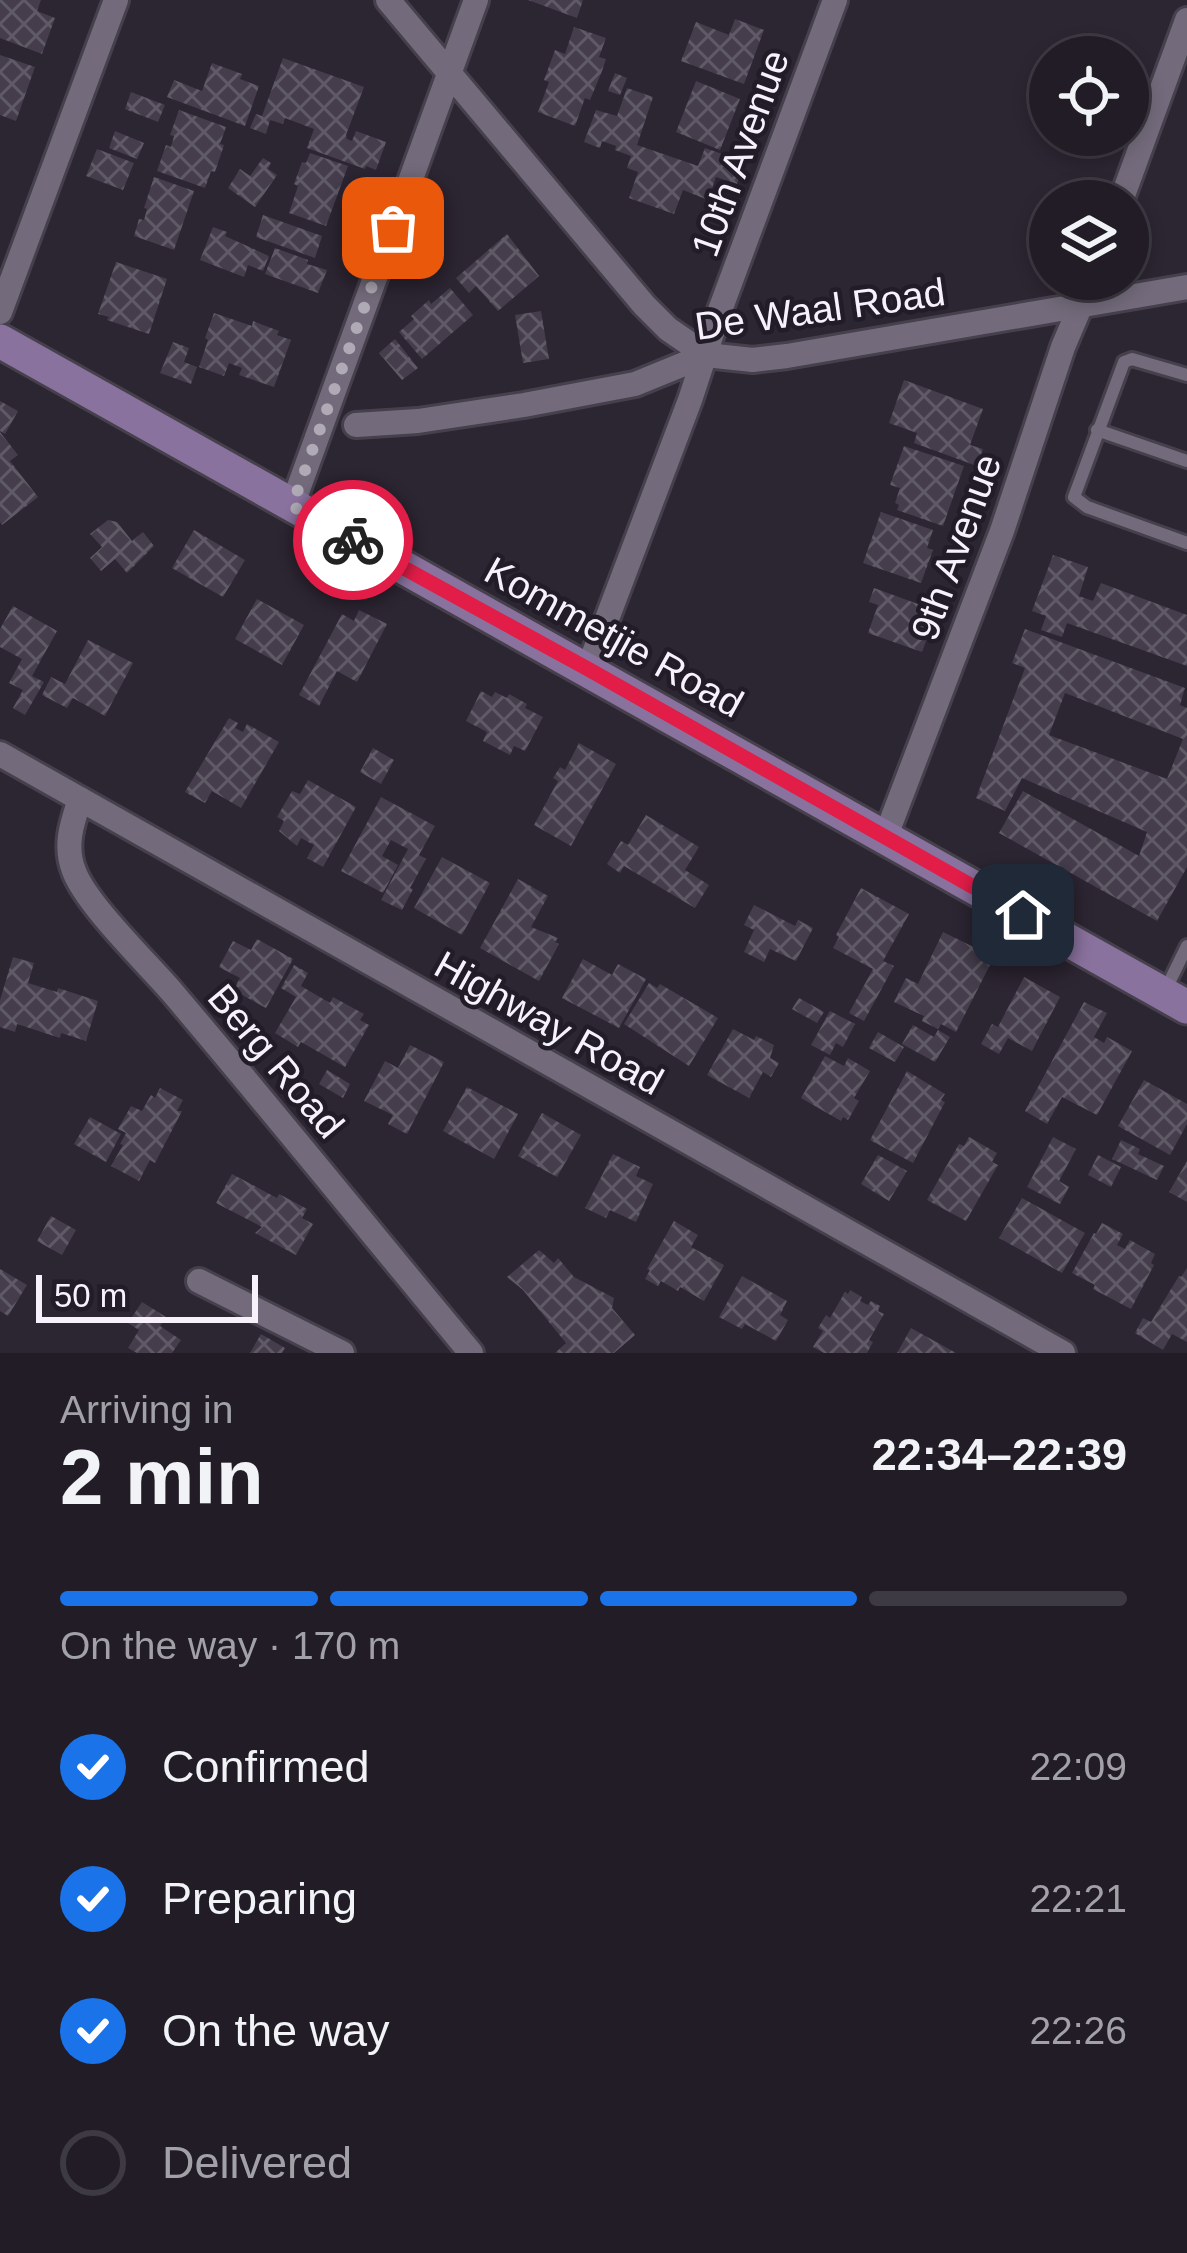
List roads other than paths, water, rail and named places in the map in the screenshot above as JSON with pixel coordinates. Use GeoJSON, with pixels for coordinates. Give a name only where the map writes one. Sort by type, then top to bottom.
{"type":"FeatureCollection","features":[{"type":"Feature","properties":{"kind":"main road","name":"Kommetjie Road"},"geometry":{"type":"LineString","coordinates":[[0,341],[1175,1001]]}},
{"type":"Feature","properties":{"kind":"street"},"geometry":{"type":"LineString","coordinates":[[0,312],[116,0]]}},
{"type":"Feature","properties":{"kind":"street"},"geometry":{"type":"LineString","coordinates":[[388,0],[644,304],[668,329],[706,355]]}},
{"type":"Feature","properties":{"kind":"street"},"geometry":{"type":"LineString","coordinates":[[292,506],[476,0]]}},
{"type":"Feature","properties":{"kind":"street","name":"10th Avenue"},"geometry":{"type":"LineString","coordinates":[[588,669],[835,0]]}},
{"type":"Feature","properties":{"kind":"street"},"geometry":{"type":"LineString","coordinates":[[1129,180],[1187,20]]}},
{"type":"Feature","properties":{"kind":"street","name":"De Waal Road"},"geometry":{"type":"LineString","coordinates":[[356,425],[418,421],[635,384],[706,355],[753,360],[787,356],[1187,287]]}},
{"type":"Feature","properties":{"kind":"street","name":"9th Avenue"},"geometry":{"type":"LineString","coordinates":[[884,838],[1002,531],[1063,347],[1084,300]]}},
{"type":"Feature","properties":{"kind":"street","name":"Highway Road"},"geometry":{"type":"LineString","coordinates":[[0,754],[1063,1353]]}},
{"type":"Feature","properties":{"kind":"street","name":"Berg Road"},"geometry":{"type":"LineString","coordinates":[[80,800],[71,825],[70,856],[74,873],[94,903],[472,1353]]}},
{"type":"Feature","properties":{"kind":"street"},"geometry":{"type":"LineString","coordinates":[[199,1281],[343,1353]]}},
{"type":"Feature","properties":{"kind":"lane"},"geometry":{"type":"LineString","coordinates":[[1187,375],[1132,359],[1124,362],[1074,497],[1078,503],[1187,543]]}},
{"type":"Feature","properties":{"kind":"lane"},"geometry":{"type":"LineString","coordinates":[[1097,430],[1187,461]]}},
{"type":"Feature","properties":{"kind":"lane"},"geometry":{"type":"LineString","coordinates":[[1175,1001],[1187,946]]}}]}
